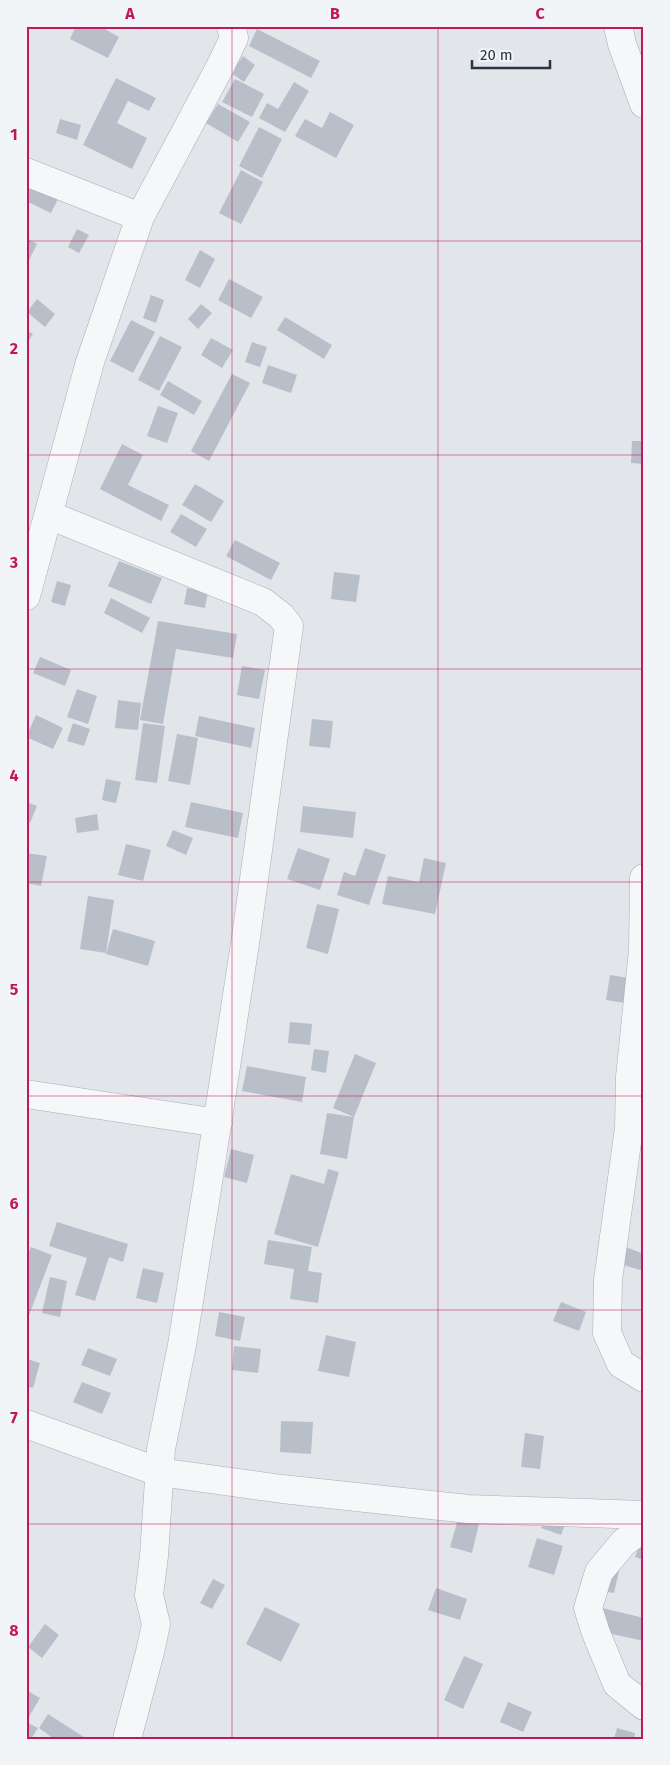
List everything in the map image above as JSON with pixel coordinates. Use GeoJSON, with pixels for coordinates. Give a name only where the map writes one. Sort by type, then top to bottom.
{"type":"FeatureCollection","features":[{"type":"Feature","properties":{"kind":"street"},"geometry":{"type":"LineString","coordinates":[[26,596],[90,362],[140,217],[234,38],[231,26]]}},
{"type":"Feature","properties":{"kind":"street"},"geometry":{"type":"LineString","coordinates":[[618,26],[622,44],[644,104]]}},
{"type":"Feature","properties":{"kind":"street"},"geometry":{"type":"LineString","coordinates":[[26,172],[140,217]]}},
{"type":"Feature","properties":{"kind":"street"},"geometry":{"type":"LineString","coordinates":[[49,514],[262,602],[281,616],[288,626],[246,937],[218,1123],[182,1345],[161,1449],[154,1556],[149,1595],[156,1624],[128,1739]]}},
{"type":"Feature","properties":{"kind":"street"},"geometry":{"type":"LineString","coordinates":[[644,878],[643,950],[630,1077],[629,1128],[608,1280],[607,1324],[607,1333],[621,1364],[644,1378]]}},
{"type":"Feature","properties":{"kind":"street"},"geometry":{"type":"LineString","coordinates":[[26,1094],[218,1123]]}},
{"type":"Feature","properties":{"kind":"street"},"geometry":{"type":"LineString","coordinates":[[26,1424],[159,1472],[468,1509],[644,1515]]}},
{"type":"Feature","properties":{"kind":"street"},"geometry":{"type":"LineString","coordinates":[[644,1528],[624,1542],[599,1572],[588,1608],[596,1634],[617,1684],[644,1706]]}},
{"type":"Feature","properties":{"kind":"building"},"geometry":{"type":"Polygon","coordinates":[[[76,26],[99,26],[119,37],[108,58],[70,39],[76,26]]]}},
{"type":"Feature","properties":{"kind":"building"},"geometry":{"type":"Polygon","coordinates":[[[257,29],[320,61],[311,78],[249,46],[257,29]]]}},
{"type":"Feature","properties":{"kind":"building"},"geometry":{"type":"Polygon","coordinates":[[[243,56],[255,65],[244,82],[231,73],[243,56]]]}},
{"type":"Feature","properties":{"kind":"building"},"geometry":{"type":"Polygon","coordinates":[[[116,78],[156,98],[149,111],[128,101],[117,123],[147,138],[132,169],[83,145],[116,78]]]}},
{"type":"Feature","properties":{"kind":"building"},"geometry":{"type":"Polygon","coordinates":[[[235,79],[264,94],[252,117],[222,102],[235,79]]]}},
{"type":"Feature","properties":{"kind":"building"},"geometry":{"type":"Polygon","coordinates":[[[294,82],[309,91],[285,132],[259,118],[267,103],[278,109],[294,82]]]}},
{"type":"Feature","properties":{"kind":"building"},"geometry":{"type":"Polygon","coordinates":[[[218,104],[250,122],[238,142],[206,123],[218,104]]]}},
{"type":"Feature","properties":{"kind":"building"},"geometry":{"type":"Polygon","coordinates":[[[330,112],[354,125],[336,158],[295,136],[305,119],[322,128],[330,112]]]}},
{"type":"Feature","properties":{"kind":"building"},"geometry":{"type":"Polygon","coordinates":[[[60,119],[81,125],[77,140],[56,133],[60,119]]]}},
{"type":"Feature","properties":{"kind":"building"},"geometry":{"type":"Polygon","coordinates":[[[259,127],[282,139],[262,178],[239,166],[259,127]]]}},
{"type":"Feature","properties":{"kind":"building"},"geometry":{"type":"Polygon","coordinates":[[[241,170],[263,182],[241,224],[219,213],[241,170]]]}},
{"type":"Feature","properties":{"kind":"building"},"geometry":{"type":"Polygon","coordinates":[[[26,175],[61,193],[51,213],[26,201],[26,175]]]}},
{"type":"Feature","properties":{"kind":"building"},"geometry":{"type":"Polygon","coordinates":[[[77,229],[89,235],[79,253],[68,247],[77,229]]]}},
{"type":"Feature","properties":{"kind":"building"},"geometry":{"type":"Polygon","coordinates":[[[26,238],[37,244],[28,262],[26,261],[26,238]]]}},
{"type":"Feature","properties":{"kind":"building"},"geometry":{"type":"Polygon","coordinates":[[[200,250],[215,259],[200,288],[185,280],[200,250]]]}},
{"type":"Feature","properties":{"kind":"building"},"geometry":{"type":"Polygon","coordinates":[[[229,279],[263,297],[251,318],[218,300],[229,279]]]}},
{"type":"Feature","properties":{"kind":"building"},"geometry":{"type":"Polygon","coordinates":[[[151,295],[164,300],[156,323],[143,318],[151,295]]]}},
{"type":"Feature","properties":{"kind":"building"},"geometry":{"type":"Polygon","coordinates":[[[37,299],[55,314],[45,327],[27,312],[37,299]]]}},
{"type":"Feature","properties":{"kind":"building"},"geometry":{"type":"Polygon","coordinates":[[[201,304],[212,313],[198,329],[188,319],[201,304]]]}},
{"type":"Feature","properties":{"kind":"building"},"geometry":{"type":"Polygon","coordinates":[[[285,317],[332,345],[324,359],[277,330],[285,317]]]}},
{"type":"Feature","properties":{"kind":"building"},"geometry":{"type":"Polygon","coordinates":[[[131,320],[155,332],[133,373],[110,361],[131,320]]]}},
{"type":"Feature","properties":{"kind":"building"},"geometry":{"type":"Polygon","coordinates":[[[26,330],[33,334],[26,344],[26,330]]]}},
{"type":"Feature","properties":{"kind":"building"},"geometry":{"type":"Polygon","coordinates":[[[160,336],[182,347],[159,391],[138,380],[160,336]]]}},
{"type":"Feature","properties":{"kind":"building"},"geometry":{"type":"Polygon","coordinates":[[[211,338],[233,350],[222,368],[201,355],[211,338]]]}},
{"type":"Feature","properties":{"kind":"building"},"geometry":{"type":"Polygon","coordinates":[[[252,342],[267,347],[260,367],[245,362],[252,342]]]}},
{"type":"Feature","properties":{"kind":"building"},"geometry":{"type":"Polygon","coordinates":[[[268,365],[297,375],[291,393],[262,383],[268,365]]]}},
{"type":"Feature","properties":{"kind":"building"},"geometry":{"type":"Polygon","coordinates":[[[232,374],[250,383],[209,461],[191,451],[232,374]]]}},
{"type":"Feature","properties":{"kind":"building"},"geometry":{"type":"Polygon","coordinates":[[[168,381],[202,401],[194,415],[160,395],[168,381]]]}},
{"type":"Feature","properties":{"kind":"building"},"geometry":{"type":"Polygon","coordinates":[[[158,406],[178,413],[167,443],[147,436],[158,406]]]}},
{"type":"Feature","properties":{"kind":"building"},"geometry":{"type":"Polygon","coordinates":[[[632,441],[644,441],[644,464],[631,463],[632,441]]]}},
{"type":"Feature","properties":{"kind":"building"},"geometry":{"type":"Polygon","coordinates":[[[122,444],[143,455],[128,485],[169,505],[161,521],[100,489],[122,444]]]}},
{"type":"Feature","properties":{"kind":"building"},"geometry":{"type":"Polygon","coordinates":[[[195,484],[224,501],[211,522],[182,505],[195,484]]]}},
{"type":"Feature","properties":{"kind":"building"},"geometry":{"type":"Polygon","coordinates":[[[181,514],[207,529],[196,547],[170,532],[181,514]]]}},
{"type":"Feature","properties":{"kind":"building"},"geometry":{"type":"Polygon","coordinates":[[[235,540],[280,563],[271,580],[226,556],[235,540]]]}},
{"type":"Feature","properties":{"kind":"building"},"geometry":{"type":"Polygon","coordinates":[[[119,561],[162,578],[151,604],[108,586],[119,561]]]}},
{"type":"Feature","properties":{"kind":"building"},"geometry":{"type":"Polygon","coordinates":[[[334,572],[360,575],[356,602],[331,599],[334,572]]]}},
{"type":"Feature","properties":{"kind":"building"},"geometry":{"type":"Polygon","coordinates":[[[57,581],[71,585],[65,606],[51,602],[57,581]]]}},
{"type":"Feature","properties":{"kind":"building"},"geometry":{"type":"Polygon","coordinates":[[[187,588],[208,592],[205,608],[184,604],[187,588]]]}},
{"type":"Feature","properties":{"kind":"building"},"geometry":{"type":"Polygon","coordinates":[[[111,598],[150,618],[142,633],[104,613],[111,598]]]}},
{"type":"Feature","properties":{"kind":"building"},"geometry":{"type":"Polygon","coordinates":[[[158,621],[237,634],[233,658],[176,649],[163,724],[140,720],[158,621]]]}},
{"type":"Feature","properties":{"kind":"building"},"geometry":{"type":"Polygon","coordinates":[[[40,657],[71,670],[65,686],[33,673],[40,657]]]}},
{"type":"Feature","properties":{"kind":"building"},"geometry":{"type":"Polygon","coordinates":[[[242,666],[265,670],[259,699],[237,695],[242,666]]]}},
{"type":"Feature","properties":{"kind":"building"},"geometry":{"type":"Polygon","coordinates":[[[77,689],[97,696],[88,724],[67,717],[77,689]]]}},
{"type":"Feature","properties":{"kind":"building"},"geometry":{"type":"Polygon","coordinates":[[[118,700],[141,703],[138,730],[115,728],[118,700]]]}},
{"type":"Feature","properties":{"kind":"building"},"geometry":{"type":"Polygon","coordinates":[[[36,715],[63,728],[53,749],[26,737],[36,715]]]}},
{"type":"Feature","properties":{"kind":"building"},"geometry":{"type":"Polygon","coordinates":[[[199,716],[255,728],[251,748],[195,736],[199,716]]]}},
{"type":"Feature","properties":{"kind":"building"},"geometry":{"type":"Polygon","coordinates":[[[312,719],[333,721],[330,748],[309,746],[312,719]]]}},
{"type":"Feature","properties":{"kind":"building"},"geometry":{"type":"Polygon","coordinates":[[[73,723],[90,729],[84,746],[67,741],[73,723]]]}},
{"type":"Feature","properties":{"kind":"building"},"geometry":{"type":"Polygon","coordinates":[[[143,723],[165,726],[157,783],[135,780],[143,723]]]}},
{"type":"Feature","properties":{"kind":"building"},"geometry":{"type":"Polygon","coordinates":[[[177,734],[198,738],[190,785],[168,781],[177,734]]]}},
{"type":"Feature","properties":{"kind":"building"},"geometry":{"type":"Polygon","coordinates":[[[106,779],[121,782],[116,803],[102,800],[106,779]]]}},
{"type":"Feature","properties":{"kind":"building"},"geometry":{"type":"Polygon","coordinates":[[[26,802],[37,806],[30,823],[26,822],[26,802]]]}},
{"type":"Feature","properties":{"kind":"building"},"geometry":{"type":"Polygon","coordinates":[[[191,802],[243,813],[238,838],[185,827],[191,802]]]}},
{"type":"Feature","properties":{"kind":"building"},"geometry":{"type":"Polygon","coordinates":[[[303,806],[356,812],[353,838],[300,832],[303,806]]]}},
{"type":"Feature","properties":{"kind":"building"},"geometry":{"type":"Polygon","coordinates":[[[97,814],[99,830],[77,833],[75,818],[97,814]]]}},
{"type":"Feature","properties":{"kind":"building"},"geometry":{"type":"Polygon","coordinates":[[[173,830],[193,838],[186,855],[166,846],[173,830]]]}},
{"type":"Feature","properties":{"kind":"building"},"geometry":{"type":"Polygon","coordinates":[[[126,844],[151,850],[143,881],[118,875],[126,844]]]}},
{"type":"Feature","properties":{"kind":"building"},"geometry":{"type":"Polygon","coordinates":[[[298,848],[330,859],[320,890],[287,879],[298,848]]]}},
{"type":"Feature","properties":{"kind":"building"},"geometry":{"type":"Polygon","coordinates":[[[365,848],[386,855],[369,905],[337,895],[344,872],[355,876],[365,848]]]}},
{"type":"Feature","properties":{"kind":"building"},"geometry":{"type":"Polygon","coordinates":[[[26,853],[47,856],[41,886],[26,883],[26,853]]]}},
{"type":"Feature","properties":{"kind":"building"},"geometry":{"type":"Polygon","coordinates":[[[424,858],[446,863],[435,914],[382,904],[388,876],[419,882],[424,858]]]}},
{"type":"Feature","properties":{"kind":"building"},"geometry":{"type":"Polygon","coordinates":[[[88,896],[114,900],[106,953],[80,949],[88,896]]]}},
{"type":"Feature","properties":{"kind":"building"},"geometry":{"type":"Polygon","coordinates":[[[317,904],[339,909],[328,954],[306,948],[317,904]]]}},
{"type":"Feature","properties":{"kind":"building"},"geometry":{"type":"Polygon","coordinates":[[[113,929],[155,941],[148,966],[106,954],[113,929]]]}},
{"type":"Feature","properties":{"kind":"building"},"geometry":{"type":"Polygon","coordinates":[[[610,975],[629,978],[625,1003],[606,1000],[610,975]]]}},
{"type":"Feature","properties":{"kind":"building"},"geometry":{"type":"Polygon","coordinates":[[[290,1022],[312,1024],[310,1045],[288,1043],[290,1022]]]}},
{"type":"Feature","properties":{"kind":"building"},"geometry":{"type":"Polygon","coordinates":[[[314,1049],[329,1051],[326,1073],[311,1070],[314,1049]]]}},
{"type":"Feature","properties":{"kind":"building"},"geometry":{"type":"Polygon","coordinates":[[[355,1054],[376,1063],[354,1117],[333,1108],[355,1054]]]}},
{"type":"Feature","properties":{"kind":"building"},"geometry":{"type":"Polygon","coordinates":[[[247,1066],[306,1077],[302,1102],[242,1091],[247,1066]]]}},
{"type":"Feature","properties":{"kind":"building"},"geometry":{"type":"Polygon","coordinates":[[[327,1113],[354,1117],[347,1159],[320,1154],[327,1113]]]}},
{"type":"Feature","properties":{"kind":"building"},"geometry":{"type":"Polygon","coordinates":[[[231,1149],[254,1155],[247,1183],[224,1177],[231,1149]]]}},
{"type":"Feature","properties":{"kind":"building"},"geometry":{"type":"Polygon","coordinates":[[[328,1169],[339,1172],[318,1247],[274,1234],[291,1174],[324,1184],[328,1169]]]}},
{"type":"Feature","properties":{"kind":"building"},"geometry":{"type":"Polygon","coordinates":[[[57,1222],[128,1244],[123,1262],[109,1257],[95,1301],[75,1295],[87,1258],[49,1246],[57,1222]]]}},
{"type":"Feature","properties":{"kind":"building"},"geometry":{"type":"Polygon","coordinates":[[[268,1240],[312,1247],[308,1271],[322,1273],[318,1303],[290,1299],[294,1269],[264,1264],[268,1240]]]}},
{"type":"Feature","properties":{"kind":"building"},"geometry":{"type":"Polygon","coordinates":[[[623,1246],[644,1254],[643,1271],[617,1263],[623,1246]]]}},
{"type":"Feature","properties":{"kind":"building"},"geometry":{"type":"Polygon","coordinates":[[[31,1247],[52,1255],[26,1323],[26,1259],[31,1247]]]}},
{"type":"Feature","properties":{"kind":"building"},"geometry":{"type":"Polygon","coordinates":[[[143,1268],[164,1273],[157,1303],[136,1298],[143,1268]]]}},
{"type":"Feature","properties":{"kind":"building"},"geometry":{"type":"Polygon","coordinates":[[[50,1277],[67,1281],[60,1317],[42,1313],[50,1277]]]}},
{"type":"Feature","properties":{"kind":"building"},"geometry":{"type":"Polygon","coordinates":[[[561,1302],[586,1312],[579,1331],[553,1321],[561,1302]]]}},
{"type":"Feature","properties":{"kind":"building"},"geometry":{"type":"Polygon","coordinates":[[[219,1312],[245,1317],[240,1341],[215,1336],[219,1312]]]}},
{"type":"Feature","properties":{"kind":"building"},"geometry":{"type":"Polygon","coordinates":[[[326,1335],[356,1342],[349,1377],[318,1371],[326,1335]]]}},
{"type":"Feature","properties":{"kind":"building"},"geometry":{"type":"Polygon","coordinates":[[[234,1346],[261,1349],[258,1373],[232,1370],[234,1346]]]}},
{"type":"Feature","properties":{"kind":"building"},"geometry":{"type":"Polygon","coordinates":[[[88,1348],[117,1359],[110,1376],[81,1365],[88,1348]]]}},
{"type":"Feature","properties":{"kind":"building"},"geometry":{"type":"Polygon","coordinates":[[[27,1359],[40,1363],[33,1388],[26,1386],[27,1359]]]}},
{"type":"Feature","properties":{"kind":"building"},"geometry":{"type":"Polygon","coordinates":[[[82,1382],[111,1393],[102,1414],[73,1402],[82,1382]]]}},
{"type":"Feature","properties":{"kind":"building"},"geometry":{"type":"Polygon","coordinates":[[[281,1421],[313,1422],[311,1454],[280,1452],[281,1421]]]}},
{"type":"Feature","properties":{"kind":"building"},"geometry":{"type":"Polygon","coordinates":[[[525,1433],[544,1436],[540,1469],[521,1467],[525,1433]]]}},
{"type":"Feature","properties":{"kind":"building"},"geometry":{"type":"Polygon","coordinates":[[[552,1500],[572,1508],[561,1535],[541,1528],[552,1500]]]}},
{"type":"Feature","properties":{"kind":"building"},"geometry":{"type":"Polygon","coordinates":[[[458,1519],[479,1524],[472,1553],[450,1547],[458,1519]]]}},
{"type":"Feature","properties":{"kind":"building"},"geometry":{"type":"Polygon","coordinates":[[[644,1533],[644,1560],[635,1557],[644,1533]]]}},
{"type":"Feature","properties":{"kind":"building"},"geometry":{"type":"Polygon","coordinates":[[[537,1538],[563,1546],[554,1575],[528,1567],[537,1538]]]}},
{"type":"Feature","properties":{"kind":"building"},"geometry":{"type":"Polygon","coordinates":[[[605,1568],[619,1571],[614,1593],[601,1591],[605,1568]]]}},
{"type":"Feature","properties":{"kind":"building"},"geometry":{"type":"Polygon","coordinates":[[[213,1579],[225,1585],[212,1609],[200,1603],[213,1579]]]}},
{"type":"Feature","properties":{"kind":"building"},"geometry":{"type":"Polygon","coordinates":[[[436,1588],[467,1599],[460,1620],[428,1610],[436,1588]]]}},
{"type":"Feature","properties":{"kind":"building"},"geometry":{"type":"Polygon","coordinates":[[[594,1606],[644,1618],[644,1641],[589,1629],[594,1606]]]}},
{"type":"Feature","properties":{"kind":"building"},"geometry":{"type":"Polygon","coordinates":[[[265,1607],[300,1624],[281,1662],[246,1644],[265,1607]]]}},
{"type":"Feature","properties":{"kind":"building"},"geometry":{"type":"Polygon","coordinates":[[[45,1624],[59,1635],[42,1658],[28,1647],[45,1624]]]}},
{"type":"Feature","properties":{"kind":"building"},"geometry":{"type":"Polygon","coordinates":[[[464,1656],[483,1664],[463,1709],[444,1700],[464,1656]]]}},
{"type":"Feature","properties":{"kind":"building"},"geometry":{"type":"Polygon","coordinates":[[[26,1690],[40,1698],[26,1722],[26,1690]]]}},
{"type":"Feature","properties":{"kind":"building"},"geometry":{"type":"Polygon","coordinates":[[[508,1702],[532,1712],[523,1732],[500,1722],[508,1702]]]}},
{"type":"Feature","properties":{"kind":"building"},"geometry":{"type":"Polygon","coordinates":[[[48,1714],[84,1737],[83,1739],[54,1739],[39,1728],[48,1714]]]}},
{"type":"Feature","properties":{"kind":"building"},"geometry":{"type":"Polygon","coordinates":[[[26,1722],[38,1728],[31,1739],[26,1739],[26,1722]]]}},
{"type":"Feature","properties":{"kind":"building"},"geometry":{"type":"Polygon","coordinates":[[[617,1728],[635,1733],[634,1739],[614,1739],[617,1728]]]}}]}
